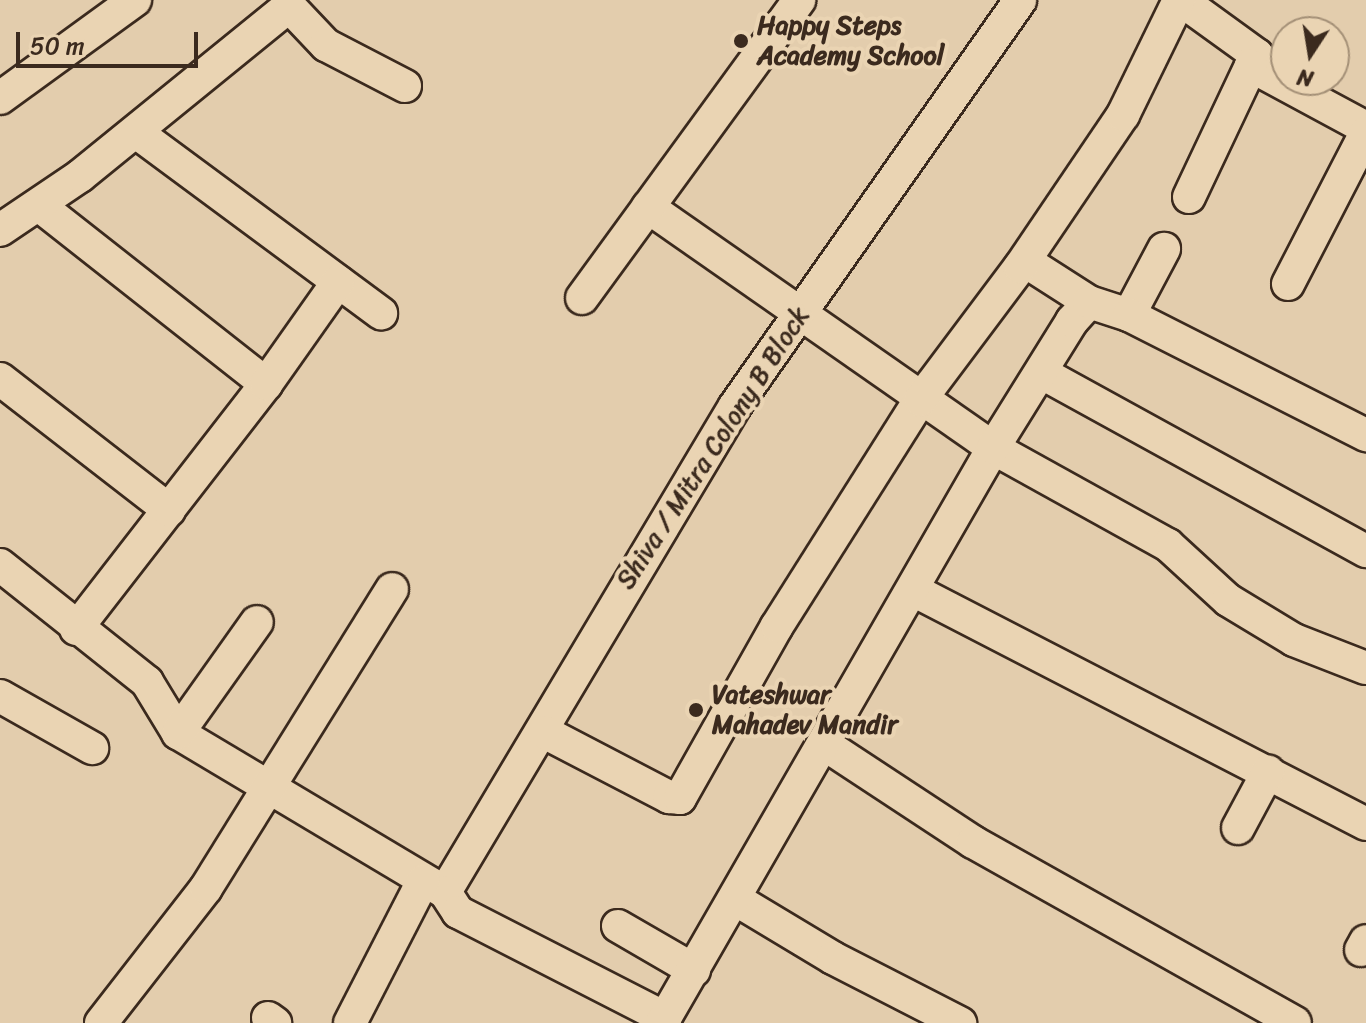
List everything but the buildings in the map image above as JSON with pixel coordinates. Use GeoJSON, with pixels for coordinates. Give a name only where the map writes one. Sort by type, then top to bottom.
{"type":"FeatureCollection","features":[{"type":"Feature","properties":{"kind":"street"},"geometry":{"type":"LineString","coordinates":[[0,98],[135,0]]}},
{"type":"Feature","properties":{"kind":"street"},"geometry":{"type":"LineString","coordinates":[[582,298],[799,0]]}},
{"type":"Feature","properties":{"kind":"street","name":"Shiva / Mitra Colony B Block"},"geometry":{"type":"LineString","coordinates":[[359,1019],[434,887],[544,732],[622,588],[797,315],[1020,0]]}},
{"type":"Feature","properties":{"kind":"street"},"geometry":{"type":"LineString","coordinates":[[544,732],[669,797],[680,798],[777,626],[920,400],[1025,261],[1123,115],[1192,4],[1257,55],[1189,197]]}},
{"type":"Feature","properties":{"kind":"street"},"geometry":{"type":"LineString","coordinates":[[0,230],[40,206],[136,132],[289,6],[326,45],[405,86]]}},
{"type":"Feature","properties":{"kind":"street"},"geometry":{"type":"LineString","coordinates":[[1251,66],[1366,130],[1288,284]]}},
{"type":"Feature","properties":{"kind":"street"},"geometry":{"type":"LineString","coordinates":[[136,132],[381,313]]}},
{"type":"Feature","properties":{"kind":"street"},"geometry":{"type":"LineString","coordinates":[[40,206],[266,384]]}},
{"type":"Feature","properties":{"kind":"street"},"geometry":{"type":"LineString","coordinates":[[648,207],[797,315],[993,448],[1168,545],[1228,600],[1294,640],[1366,668]]}},
{"type":"Feature","properties":{"kind":"street"},"geometry":{"type":"LineString","coordinates":[[1129,315],[1164,249]]}},
{"type":"Feature","properties":{"kind":"street"},"geometry":{"type":"LineString","coordinates":[[1025,261],[1089,302],[1129,315],[1366,435]]}},
{"type":"Feature","properties":{"kind":"street"},"geometry":{"type":"LineString","coordinates":[[76,629],[266,384],[338,282]]}},
{"type":"Feature","properties":{"kind":"street"},"geometry":{"type":"LineString","coordinates":[[0,565],[76,629],[147,682],[178,733],[270,792],[434,887],[458,912],[664,1020],[993,448],[1089,302]]}},
{"type":"Feature","properties":{"kind":"street"},"geometry":{"type":"LineString","coordinates":[[1042,373],[1366,551]]}},
{"type":"Feature","properties":{"kind":"street"},"geometry":{"type":"LineString","coordinates":[[0,379],[169,510]]}},
{"type":"Feature","properties":{"kind":"street"},"geometry":{"type":"LineString","coordinates":[[101,1023],[206,888],[270,792],[392,589]]}},
{"type":"Feature","properties":{"kind":"street"},"geometry":{"type":"LineString","coordinates":[[913,590],[1366,824]]}},
{"type":"Feature","properties":{"kind":"street"},"geometry":{"type":"LineString","coordinates":[[178,733],[257,622]]}},
{"type":"Feature","properties":{"kind":"street"},"geometry":{"type":"LineString","coordinates":[[0,696],[92,748]]}},
{"type":"Feature","properties":{"kind":"street"},"geometry":{"type":"LineString","coordinates":[[824,744],[973,842],[1295,1023]]}},
{"type":"Feature","properties":{"kind":"street"},"geometry":{"type":"LineString","coordinates":[[1238,828],[1268,772]]}},
{"type":"Feature","properties":{"kind":"street"},"geometry":{"type":"LineString","coordinates":[[735,899],[833,958],[960,1023]]}},
{"type":"Feature","properties":{"kind":"street"},"geometry":{"type":"LineString","coordinates":[[618,926],[694,970]]}},
{"type":"Feature","properties":{"kind":"place","name":"Happy Steps Academy School"},"geometry":{"type":"Point","coordinates":[741,41]}},
{"type":"Feature","properties":{"kind":"place","name":"Vateshwar Mahadev Mandir"},"geometry":{"type":"Point","coordinates":[696,710]}}]}
